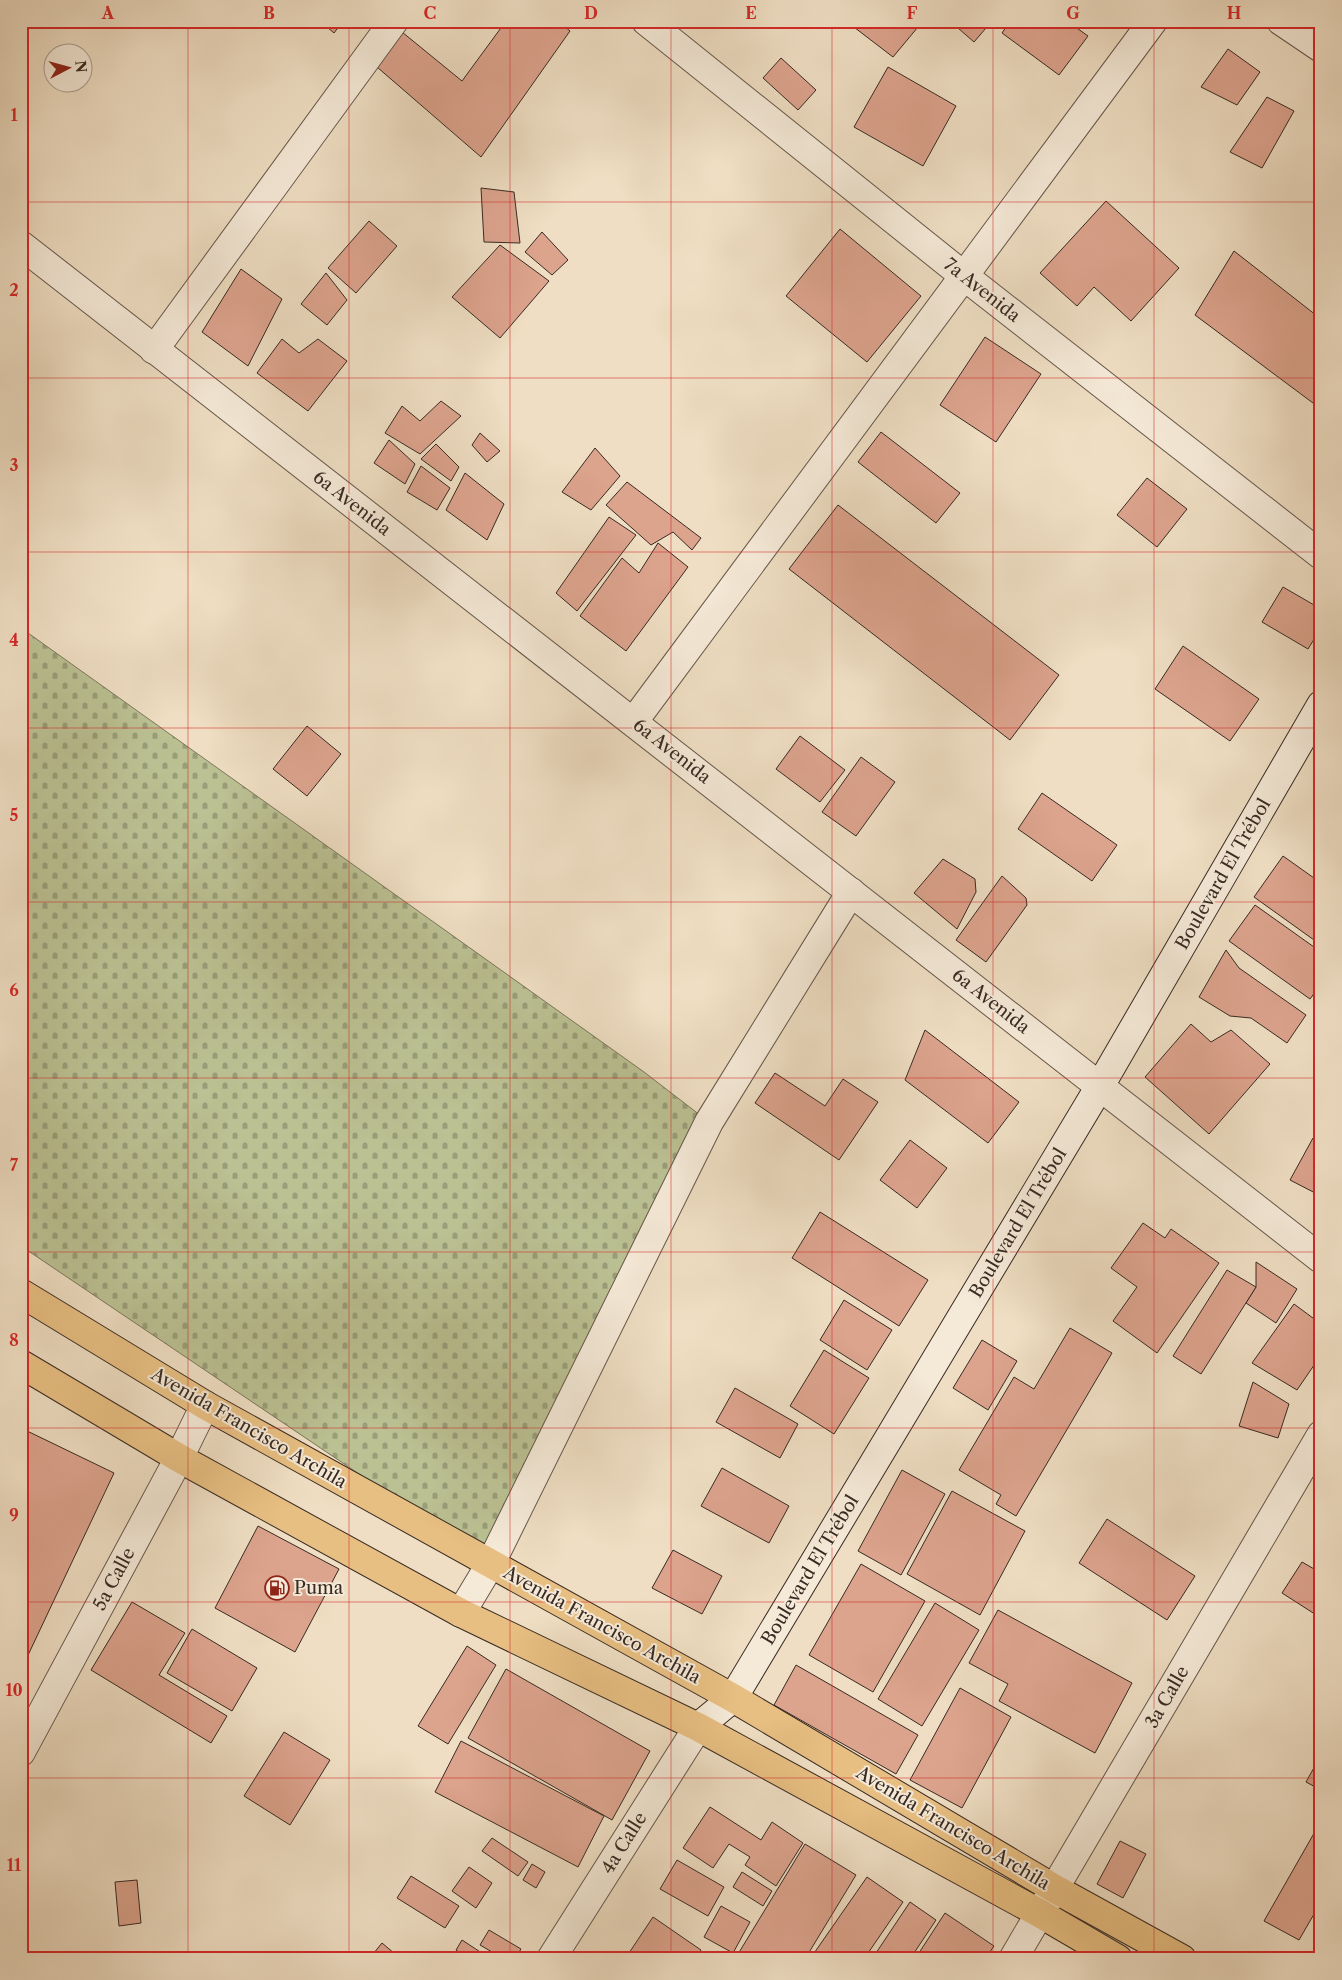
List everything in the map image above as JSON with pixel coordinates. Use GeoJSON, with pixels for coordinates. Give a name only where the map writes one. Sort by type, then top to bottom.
{"type":"FeatureCollection","features":[{"type":"Feature","properties":{"kind":"main road","name":"Avenida Francisco Archila"},"geometry":{"type":"LineString","coordinates":[[21,1293],[205,1405],[733,1698],[1055,1889],[1182,1959]]}},
{"type":"Feature","properties":{"kind":"main road","name":"Avenida Francisco Archila"},"geometry":{"type":"LineString","coordinates":[[21,1364],[179,1458],[462,1613],[698,1727],[1041,1914],[1118,1959]]}},
{"type":"Feature","properties":{"kind":"street"},"geometry":{"type":"LineString","coordinates":[[154,350],[394,21]]}},
{"type":"Feature","properties":{"kind":"street","name":"7a Avenida"},"geometry":{"type":"LineString","coordinates":[[646,21],[964,276],[1321,556]]}},
{"type":"Feature","properties":{"kind":"street"},"geometry":{"type":"LineString","coordinates":[[634,721],[1153,21]]}},
{"type":"Feature","properties":{"kind":"street"},"geometry":{"type":"LineString","coordinates":[[1281,21],[1321,48]]}},
{"type":"Feature","properties":{"kind":"street","name":"6a Avenida"},"geometry":{"type":"LineString","coordinates":[[21,245],[634,721],[1321,1259]]}},
{"type":"Feature","properties":{"kind":"street","name":"Boulevard El Trébol"},"geometry":{"type":"LineString","coordinates":[[698,1727],[733,1698],[1100,1086],[1321,706]]}},
{"type":"Feature","properties":{"kind":"street"},"geometry":{"type":"LineString","coordinates":[[462,1613],[491,1563],[709,1122],[851,892]]}},
{"type":"Feature","properties":{"kind":"street","name":"5a Calle"},"geometry":{"type":"LineString","coordinates":[[21,1752],[179,1458],[205,1405]]}},
{"type":"Feature","properties":{"kind":"street","name":"3a Calle"},"geometry":{"type":"LineString","coordinates":[[1013,1959],[1321,1435]]}},
{"type":"Feature","properties":{"kind":"street","name":"4a Calle"},"geometry":{"type":"LineString","coordinates":[[551,1959],[698,1727]]}},
{"type":"Feature","properties":{"kind":"green space"},"geometry":{"type":"Polygon","coordinates":[[[21,628],[644,1072],[709,1122],[491,1563],[21,1246],[21,628]]]}},
{"type":"Feature","properties":{"kind":"building"},"geometry":{"type":"Polygon","coordinates":[[[320,21],[343,21],[334,33],[320,21]]]}},
{"type":"Feature","properties":{"kind":"building"},"geometry":{"type":"Polygon","coordinates":[[[506,21],[558,21],[570,31],[481,157],[377,67],[402,32],[462,81],[506,21]]]}},
{"type":"Feature","properties":{"kind":"building"},"geometry":{"type":"Polygon","coordinates":[[[846,21],[923,21],[893,57],[846,21]]]}},
{"type":"Feature","properties":{"kind":"building"},"geometry":{"type":"Polygon","coordinates":[[[950,21],[992,21],[974,42],[950,21]]]}},
{"type":"Feature","properties":{"kind":"building"},"geometry":{"type":"Polygon","coordinates":[[[1010,21],[1067,21],[1088,36],[1059,75],[1002,33],[1010,21]]]}},
{"type":"Feature","properties":{"kind":"building"},"geometry":{"type":"Polygon","coordinates":[[[1228,49],[1260,72],[1237,105],[1201,87],[1228,49]]]}},
{"type":"Feature","properties":{"kind":"building"},"geometry":{"type":"Polygon","coordinates":[[[781,58],[816,90],[798,110],[763,78],[781,58]]]}},
{"type":"Feature","properties":{"kind":"building"},"geometry":{"type":"Polygon","coordinates":[[[888,67],[956,106],[923,166],[854,127],[888,67]]]}},
{"type":"Feature","properties":{"kind":"building"},"geometry":{"type":"Polygon","coordinates":[[[1267,97],[1294,111],[1262,168],[1230,152],[1267,97]]]}},
{"type":"Feature","properties":{"kind":"building"},"geometry":{"type":"Polygon","coordinates":[[[481,188],[514,192],[520,243],[484,242],[481,188]]]}},
{"type":"Feature","properties":{"kind":"building"},"geometry":{"type":"Polygon","coordinates":[[[1106,201],[1179,268],[1131,321],[1094,287],[1077,306],[1040,273],[1106,201]]]}},
{"type":"Feature","properties":{"kind":"building"},"geometry":{"type":"Polygon","coordinates":[[[369,221],[397,246],[356,293],[328,268],[369,221]]]}},
{"type":"Feature","properties":{"kind":"building"},"geometry":{"type":"Polygon","coordinates":[[[840,229],[921,296],[867,362],[786,296],[840,229]]]}},
{"type":"Feature","properties":{"kind":"building"},"geometry":{"type":"Polygon","coordinates":[[[542,232],[568,260],[552,275],[525,252],[542,232]]]}},
{"type":"Feature","properties":{"kind":"building"},"geometry":{"type":"Polygon","coordinates":[[[500,245],[549,281],[500,338],[452,297],[500,245]]]}},
{"type":"Feature","properties":{"kind":"building"},"geometry":{"type":"Polygon","coordinates":[[[1234,251],[1321,319],[1321,409],[1195,315],[1234,251]]]}},
{"type":"Feature","properties":{"kind":"building"},"geometry":{"type":"Polygon","coordinates":[[[241,269],[282,299],[248,366],[202,332],[241,269]]]}},
{"type":"Feature","properties":{"kind":"building"},"geometry":{"type":"Polygon","coordinates":[[[326,273],[347,300],[327,325],[301,304],[326,273]]]}},
{"type":"Feature","properties":{"kind":"building"},"geometry":{"type":"Polygon","coordinates":[[[985,337],[1041,374],[996,442],[940,405],[985,337]]]}},
{"type":"Feature","properties":{"kind":"building"},"geometry":{"type":"Polygon","coordinates":[[[282,339],[299,353],[318,339],[347,361],[308,411],[257,373],[282,339]]]}},
{"type":"Feature","properties":{"kind":"building"},"geometry":{"type":"Polygon","coordinates":[[[441,401],[461,416],[420,454],[385,433],[402,406],[420,421],[441,401]]]}},
{"type":"Feature","properties":{"kind":"building"},"geometry":{"type":"Polygon","coordinates":[[[881,432],[960,493],[936,523],[858,462],[881,432]]]}},
{"type":"Feature","properties":{"kind":"building"},"geometry":{"type":"Polygon","coordinates":[[[480,433],[500,451],[487,462],[472,445],[480,433]]]}},
{"type":"Feature","properties":{"kind":"building"},"geometry":{"type":"Polygon","coordinates":[[[389,440],[415,464],[405,484],[374,463],[389,440]]]}},
{"type":"Feature","properties":{"kind":"building"},"geometry":{"type":"Polygon","coordinates":[[[436,444],[459,467],[451,481],[421,459],[436,444]]]}},
{"type":"Feature","properties":{"kind":"building"},"geometry":{"type":"Polygon","coordinates":[[[595,448],[620,476],[591,510],[562,492],[595,448]]]}},
{"type":"Feature","properties":{"kind":"building"},"geometry":{"type":"Polygon","coordinates":[[[421,466],[450,488],[437,510],[407,492],[421,466]]]}},
{"type":"Feature","properties":{"kind":"building"},"geometry":{"type":"Polygon","coordinates":[[[465,473],[504,504],[487,540],[446,510],[465,473]]]}},
{"type":"Feature","properties":{"kind":"building"},"geometry":{"type":"Polygon","coordinates":[[[1147,478],[1187,509],[1157,547],[1117,515],[1147,478]]]}},
{"type":"Feature","properties":{"kind":"building"},"geometry":{"type":"Polygon","coordinates":[[[627,482],[701,538],[692,550],[673,532],[651,545],[606,505],[627,482]]]}},
{"type":"Feature","properties":{"kind":"building"},"geometry":{"type":"Polygon","coordinates":[[[838,505],[1059,675],[1010,740],[789,569],[838,505]]]}},
{"type":"Feature","properties":{"kind":"building"},"geometry":{"type":"Polygon","coordinates":[[[609,517],[636,535],[577,611],[556,593],[609,517]]]}},
{"type":"Feature","properties":{"kind":"building"},"geometry":{"type":"Polygon","coordinates":[[[658,543],[688,567],[626,651],[580,616],[622,558],[639,573],[658,543]]]}},
{"type":"Feature","properties":{"kind":"building"},"geometry":{"type":"Polygon","coordinates":[[[1283,587],[1321,609],[1321,628],[1308,649],[1262,622],[1283,587]]]}},
{"type":"Feature","properties":{"kind":"building"},"geometry":{"type":"Polygon","coordinates":[[[1183,646],[1259,699],[1230,741],[1155,689],[1183,646]]]}},
{"type":"Feature","properties":{"kind":"building"},"geometry":{"type":"Polygon","coordinates":[[[307,726],[341,754],[307,796],[273,769],[307,726]]]}},
{"type":"Feature","properties":{"kind":"building"},"geometry":{"type":"Polygon","coordinates":[[[800,736],[845,770],[820,802],[776,769],[800,736]]]}},
{"type":"Feature","properties":{"kind":"building"},"geometry":{"type":"Polygon","coordinates":[[[861,757],[895,782],[856,836],[822,812],[861,757]]]}},
{"type":"Feature","properties":{"kind":"building"},"geometry":{"type":"Polygon","coordinates":[[[1042,793],[1117,845],[1092,881],[1018,829],[1042,793]]]}},
{"type":"Feature","properties":{"kind":"building"},"geometry":{"type":"Polygon","coordinates":[[[1283,856],[1321,883],[1321,945],[1254,897],[1283,856]]]}},
{"type":"Feature","properties":{"kind":"building"},"geometry":{"type":"Polygon","coordinates":[[[943,859],[975,879],[976,892],[957,929],[914,893],[943,859]]]}},
{"type":"Feature","properties":{"kind":"building"},"geometry":{"type":"Polygon","coordinates":[[[1002,876],[1026,898],[1027,905],[986,962],[956,940],[1002,876]]]}},
{"type":"Feature","properties":{"kind":"building"},"geometry":{"type":"Polygon","coordinates":[[[1255,905],[1321,952],[1321,984],[1310,999],[1229,941],[1255,905]]]}},
{"type":"Feature","properties":{"kind":"building"},"geometry":{"type":"Polygon","coordinates":[[[1226,950],[1239,968],[1306,1015],[1287,1043],[1251,1018],[1230,1016],[1199,997],[1226,950]]]}},
{"type":"Feature","properties":{"kind":"building"},"geometry":{"type":"Polygon","coordinates":[[[1191,1024],[1211,1042],[1231,1030],[1270,1064],[1209,1134],[1145,1077],[1191,1024]]]}},
{"type":"Feature","properties":{"kind":"building"},"geometry":{"type":"Polygon","coordinates":[[[925,1030],[1019,1102],[988,1143],[905,1080],[925,1030]]]}},
{"type":"Feature","properties":{"kind":"building"},"geometry":{"type":"Polygon","coordinates":[[[775,1073],[825,1106],[843,1079],[878,1102],[839,1160],[755,1103],[775,1073]]]}},
{"type":"Feature","properties":{"kind":"building"},"geometry":{"type":"Polygon","coordinates":[[[1313,1138],[1321,1142],[1321,1196],[1290,1180],[1313,1138]]]}},
{"type":"Feature","properties":{"kind":"building"},"geometry":{"type":"Polygon","coordinates":[[[910,1140],[947,1168],[917,1208],[880,1180],[910,1140]]]}},
{"type":"Feature","properties":{"kind":"building"},"geometry":{"type":"Polygon","coordinates":[[[820,1212],[928,1280],[899,1326],[792,1258],[820,1212]]]}},
{"type":"Feature","properties":{"kind":"building"},"geometry":{"type":"Polygon","coordinates":[[[1143,1223],[1165,1238],[1171,1229],[1219,1263],[1157,1353],[1113,1321],[1137,1287],[1111,1268],[1143,1223]]]}},
{"type":"Feature","properties":{"kind":"building"},"geometry":{"type":"Polygon","coordinates":[[[1256,1262],[1297,1289],[1276,1323],[1246,1303],[1256,1287],[1256,1262]]]}},
{"type":"Feature","properties":{"kind":"building"},"geometry":{"type":"Polygon","coordinates":[[[1227,1270],[1256,1287],[1201,1374],[1173,1356],[1227,1270]]]}},
{"type":"Feature","properties":{"kind":"building"},"geometry":{"type":"Polygon","coordinates":[[[844,1300],[892,1330],[867,1370],[820,1340],[844,1300]]]}},
{"type":"Feature","properties":{"kind":"building"},"geometry":{"type":"Polygon","coordinates":[[[1294,1304],[1321,1324],[1321,1355],[1297,1390],[1252,1363],[1294,1304]]]}},
{"type":"Feature","properties":{"kind":"building"},"geometry":{"type":"Polygon","coordinates":[[[1070,1328],[1112,1353],[1016,1516],[996,1504],[1001,1495],[959,1470],[1014,1377],[1034,1389],[1070,1328]]]}},
{"type":"Feature","properties":{"kind":"building"},"geometry":{"type":"Polygon","coordinates":[[[982,1340],[1017,1361],[988,1410],[953,1388],[982,1340]]]}},
{"type":"Feature","properties":{"kind":"building"},"geometry":{"type":"Polygon","coordinates":[[[824,1350],[869,1378],[834,1434],[790,1406],[824,1350]]]}},
{"type":"Feature","properties":{"kind":"building"},"geometry":{"type":"Polygon","coordinates":[[[1253,1382],[1289,1404],[1278,1438],[1239,1426],[1253,1382]]]}},
{"type":"Feature","properties":{"kind":"building"},"geometry":{"type":"Polygon","coordinates":[[[735,1388],[798,1424],[780,1458],[716,1422],[735,1388]]]}},
{"type":"Feature","properties":{"kind":"building"},"geometry":{"type":"Polygon","coordinates":[[[23,1429],[114,1473],[21,1670],[21,1432],[23,1429]]]}},
{"type":"Feature","properties":{"kind":"building"},"geometry":{"type":"Polygon","coordinates":[[[722,1468],[789,1506],[769,1543],[701,1506],[722,1468]]]}},
{"type":"Feature","properties":{"kind":"building"},"geometry":{"type":"Polygon","coordinates":[[[902,1470],[945,1494],[901,1575],[858,1551],[902,1470]]]}},
{"type":"Feature","properties":{"kind":"building"},"geometry":{"type":"Polygon","coordinates":[[[952,1491],[1025,1531],[980,1615],[907,1574],[952,1491]]]}},
{"type":"Feature","properties":{"kind":"building"},"geometry":{"type":"Polygon","coordinates":[[[1107,1519],[1195,1576],[1167,1620],[1079,1563],[1107,1519]]]}},
{"type":"Feature","properties":{"kind":"building","name":"Puma"},"geometry":{"type":"Polygon","coordinates":[[[258,1526],[339,1569],[295,1652],[215,1608],[258,1526]]]}},
{"type":"Feature","properties":{"kind":"building"},"geometry":{"type":"Polygon","coordinates":[[[673,1550],[722,1576],[702,1614],[652,1588],[673,1550]]]}},
{"type":"Feature","properties":{"kind":"building"},"geometry":{"type":"Polygon","coordinates":[[[1302,1562],[1321,1573],[1321,1618],[1282,1593],[1302,1562]]]}},
{"type":"Feature","properties":{"kind":"building"},"geometry":{"type":"Polygon","coordinates":[[[861,1564],[925,1601],[873,1692],[809,1655],[861,1564]]]}},
{"type":"Feature","properties":{"kind":"building"},"geometry":{"type":"Polygon","coordinates":[[[132,1602],[185,1633],[159,1675],[227,1716],[211,1743],[91,1670],[132,1602]]]}},
{"type":"Feature","properties":{"kind":"building"},"geometry":{"type":"Polygon","coordinates":[[[935,1603],[979,1630],[922,1726],[878,1699],[935,1603]]]}},
{"type":"Feature","properties":{"kind":"building"},"geometry":{"type":"Polygon","coordinates":[[[998,1610],[1132,1683],[1095,1753],[999,1701],[1008,1684],[969,1663],[998,1610]]]}},
{"type":"Feature","properties":{"kind":"building"},"geometry":{"type":"Polygon","coordinates":[[[192,1629],[257,1668],[232,1711],[167,1673],[192,1629]]]}},
{"type":"Feature","properties":{"kind":"building"},"geometry":{"type":"Polygon","coordinates":[[[467,1646],[496,1665],[448,1744],[418,1726],[467,1646]]]}},
{"type":"Feature","properties":{"kind":"building"},"geometry":{"type":"Polygon","coordinates":[[[796,1665],[918,1735],[896,1774],[774,1705],[796,1665]]]}},
{"type":"Feature","properties":{"kind":"building"},"geometry":{"type":"Polygon","coordinates":[[[506,1669],[650,1751],[612,1820],[468,1738],[506,1669]]]}},
{"type":"Feature","properties":{"kind":"building"},"geometry":{"type":"Polygon","coordinates":[[[960,1688],[1011,1717],[962,1808],[910,1780],[960,1688]]]}},
{"type":"Feature","properties":{"kind":"building"},"geometry":{"type":"Polygon","coordinates":[[[284,1732],[330,1760],[290,1825],[244,1796],[284,1732]]]}},
{"type":"Feature","properties":{"kind":"building"},"geometry":{"type":"Polygon","coordinates":[[[461,1741],[604,1816],[578,1867],[435,1792],[461,1741]]]}},
{"type":"Feature","properties":{"kind":"building"},"geometry":{"type":"Polygon","coordinates":[[[1321,1755],[1321,1790],[1306,1782],[1321,1755]]]}},
{"type":"Feature","properties":{"kind":"building"},"geometry":{"type":"Polygon","coordinates":[[[710,1807],[761,1840],[772,1822],[803,1843],[776,1886],[745,1865],[750,1857],[729,1844],[713,1868],[683,1848],[710,1807]]]}},
{"type":"Feature","properties":{"kind":"building"},"geometry":{"type":"Polygon","coordinates":[[[1321,1821],[1321,1902],[1299,1940],[1264,1921],[1321,1821]]]}},
{"type":"Feature","properties":{"kind":"building"},"geometry":{"type":"Polygon","coordinates":[[[492,1838],[528,1862],[518,1876],[482,1851],[492,1838]]]}},
{"type":"Feature","properties":{"kind":"building"},"geometry":{"type":"Polygon","coordinates":[[[1120,1841],[1146,1854],[1123,1898],[1097,1884],[1120,1841]]]}},
{"type":"Feature","properties":{"kind":"building"},"geometry":{"type":"Polygon","coordinates":[[[805,1844],[856,1875],[805,1959],[735,1959],[805,1844]]]}},
{"type":"Feature","properties":{"kind":"building"},"geometry":{"type":"Polygon","coordinates":[[[677,1860],[724,1887],[708,1916],[660,1889],[677,1860]]]}},
{"type":"Feature","properties":{"kind":"building"},"geometry":{"type":"Polygon","coordinates":[[[532,1864],[545,1872],[536,1888],[523,1880],[532,1864]]]}},
{"type":"Feature","properties":{"kind":"building"},"geometry":{"type":"Polygon","coordinates":[[[469,1867],[492,1883],[476,1908],[452,1891],[469,1867]]]}},
{"type":"Feature","properties":{"kind":"building"},"geometry":{"type":"Polygon","coordinates":[[[742,1872],[772,1891],[763,1906],[733,1887],[742,1872]]]}},
{"type":"Feature","properties":{"kind":"building"},"geometry":{"type":"Polygon","coordinates":[[[411,1876],[459,1906],[445,1928],[397,1898],[411,1876]]]}},
{"type":"Feature","properties":{"kind":"building"},"geometry":{"type":"Polygon","coordinates":[[[867,1877],[903,1902],[864,1959],[810,1959],[867,1877]]]}},
{"type":"Feature","properties":{"kind":"building"},"geometry":{"type":"Polygon","coordinates":[[[137,1880],[141,1923],[119,1926],[115,1882],[137,1880]]]}},
{"type":"Feature","properties":{"kind":"building"},"geometry":{"type":"Polygon","coordinates":[[[910,1902],[936,1920],[910,1959],[872,1959],[910,1902]]]}},
{"type":"Feature","properties":{"kind":"building"},"geometry":{"type":"Polygon","coordinates":[[[721,1906],[750,1922],[733,1953],[704,1937],[721,1906]]]}},
{"type":"Feature","properties":{"kind":"building"},"geometry":{"type":"Polygon","coordinates":[[[945,1913],[994,1946],[985,1959],[915,1959],[945,1913]]]}},
{"type":"Feature","properties":{"kind":"building"},"geometry":{"type":"Polygon","coordinates":[[[653,1917],[701,1950],[695,1959],[625,1959],[653,1917]]]}},
{"type":"Feature","properties":{"kind":"building"},"geometry":{"type":"Polygon","coordinates":[[[489,1930],[521,1949],[515,1959],[504,1959],[480,1945],[489,1930]]]}},
{"type":"Feature","properties":{"kind":"building"},"geometry":{"type":"Polygon","coordinates":[[[462,1940],[491,1959],[469,1959],[456,1950],[462,1940]]]}},
{"type":"Feature","properties":{"kind":"building"},"geometry":{"type":"Polygon","coordinates":[[[382,1943],[401,1959],[369,1959],[382,1943]]]}},
{"type":"Feature","properties":{"kind":"place","name":"Puma"},"geometry":{"type":"Point","coordinates":[277,1588]}}]}
